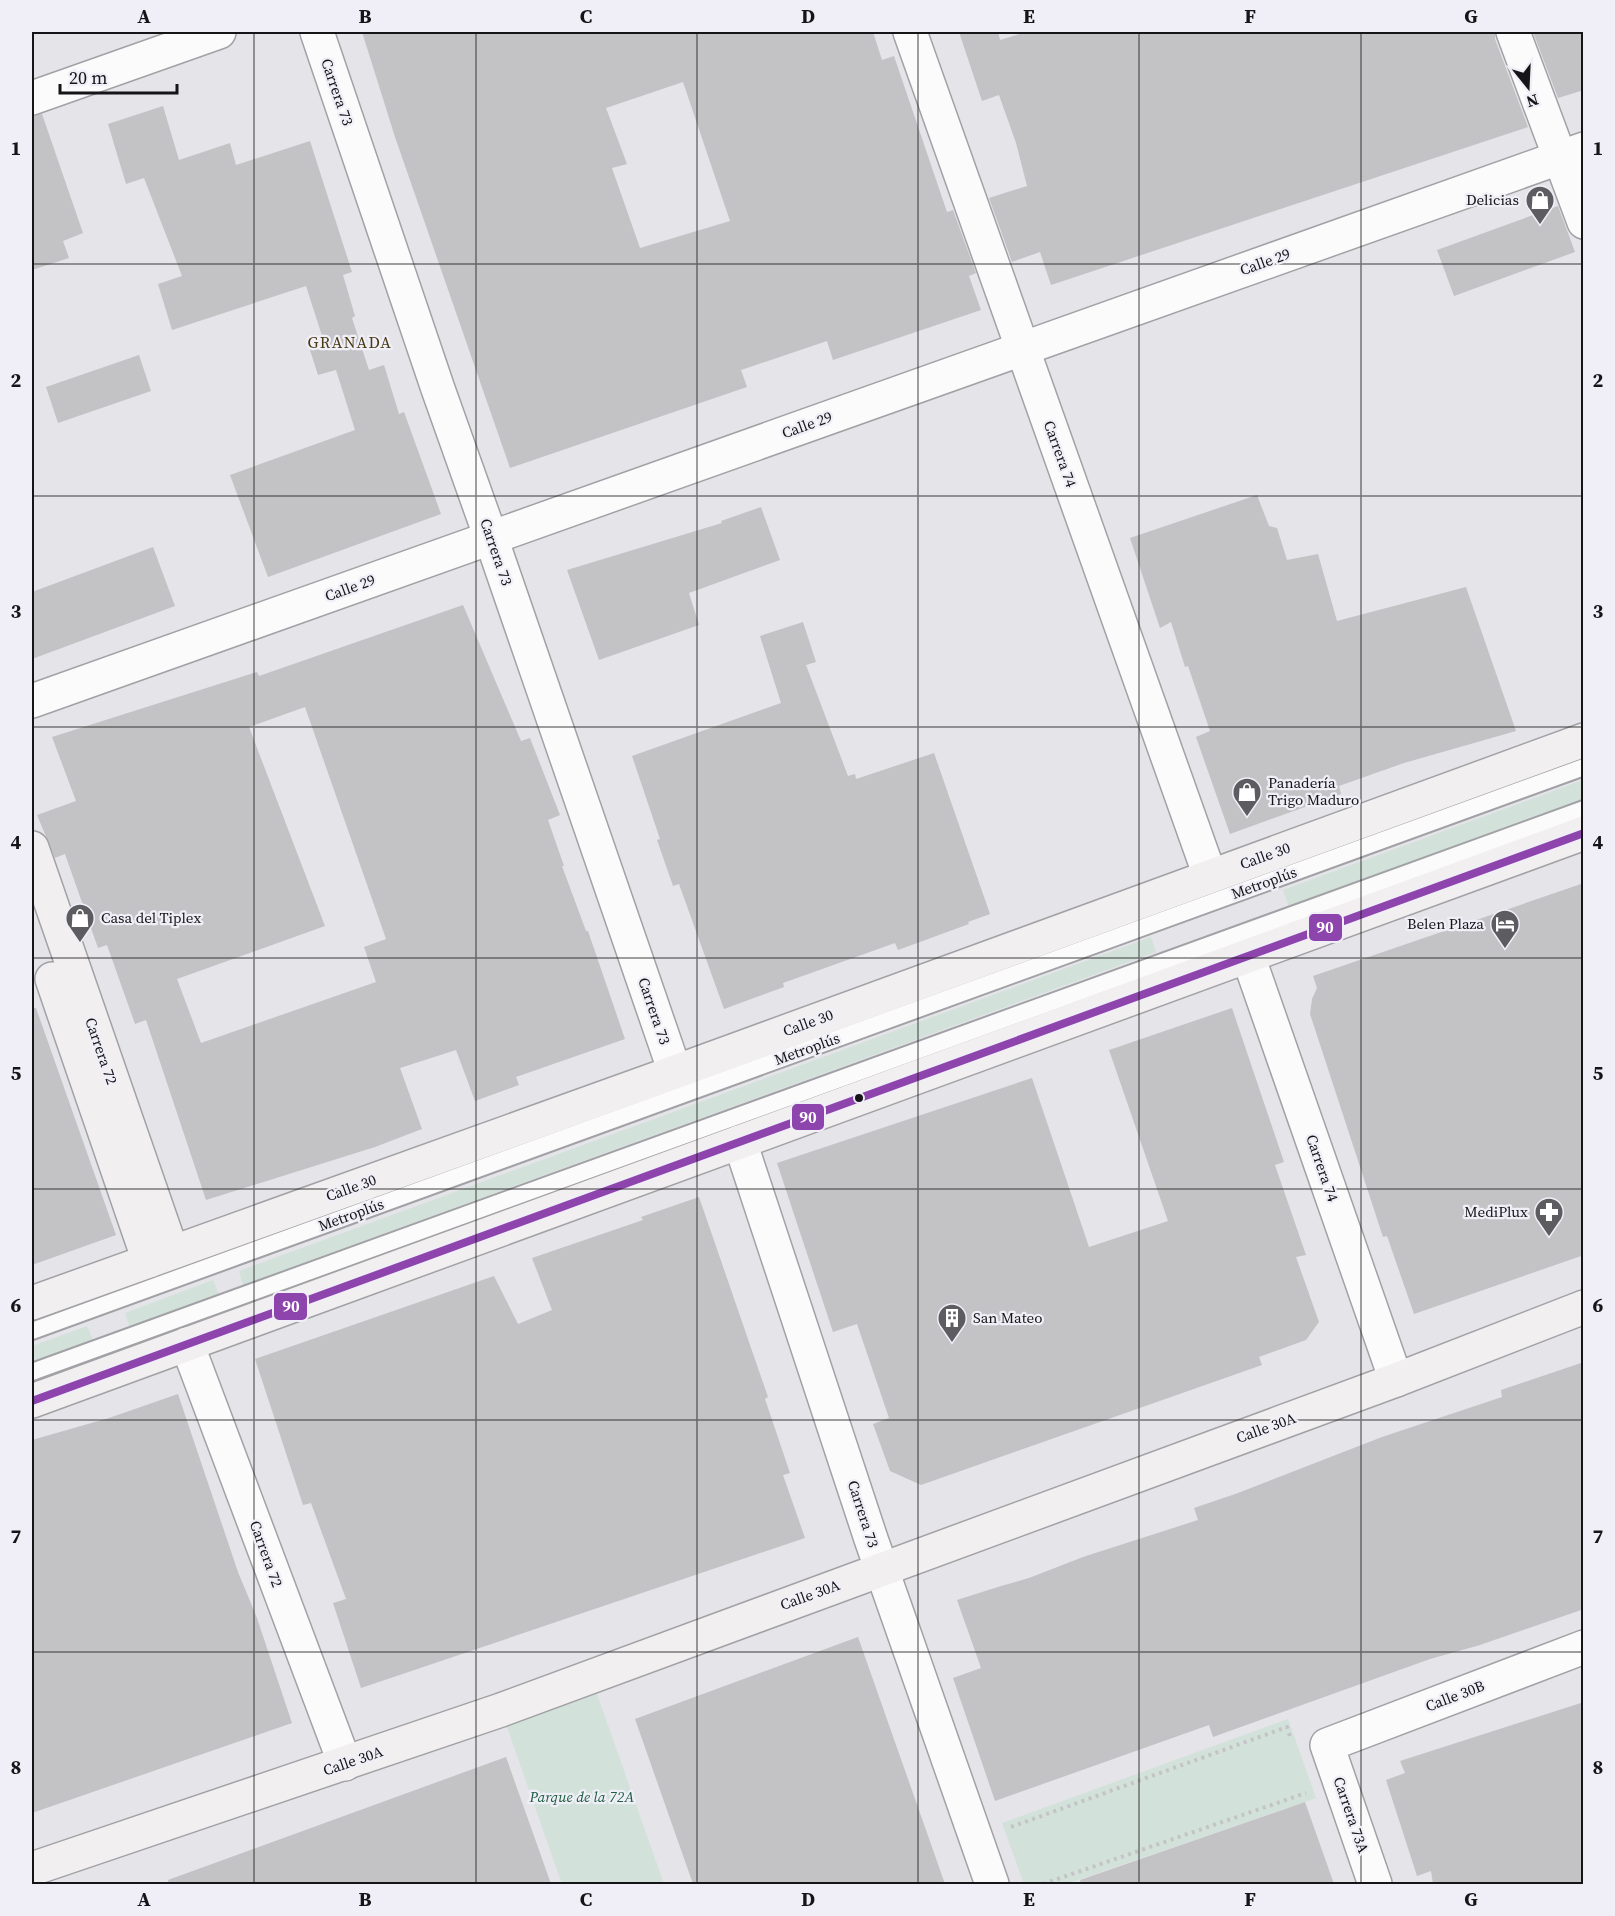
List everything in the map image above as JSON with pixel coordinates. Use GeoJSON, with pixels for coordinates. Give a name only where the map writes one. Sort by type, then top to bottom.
{"type":"FeatureCollection","features":[{"type":"Feature","properties":{"kind":"main road","name":"Calle 30"},"geometry":{"type":"LineString","coordinates":[[32,1303],[675,1072],[1584,740]]}},
{"type":"Feature","properties":{"kind":"main road"},"geometry":{"type":"LineString","coordinates":[[32,1401],[1584,833]]}},
{"type":"Feature","properties":{"kind":"main road","name":"Carrera 72"},"geometry":{"type":"LineString","coordinates":[[32,848],[82,1032],[160,1257]]}},
{"type":"Feature","properties":{"kind":"main road","name":"Carrera 72"},"geometry":{"type":"LineString","coordinates":[[32,918],[82,1032]]}},
{"type":"Feature","properties":{"kind":"main road","name":"Calle 30A"},"geometry":{"type":"LineString","coordinates":[[32,1869],[501,1710],[1396,1380],[1584,1306]]}},
{"type":"Feature","properties":{"kind":"street"},"geometry":{"type":"LineString","coordinates":[[32,98],[219,32]]}},
{"type":"Feature","properties":{"kind":"street","name":"Carrera 73"},"geometry":{"type":"LineString","coordinates":[[317,32],[675,1072]]}},
{"type":"Feature","properties":{"kind":"street","name":"Carrera 74"},"geometry":{"type":"LineString","coordinates":[[910,32],[1210,876]]}},
{"type":"Feature","properties":{"kind":"street"},"geometry":{"type":"LineString","coordinates":[[1513,32],[1571,153],[1584,222]]}},
{"type":"Feature","properties":{"kind":"street","name":"Calle 29"},"geometry":{"type":"LineString","coordinates":[[32,701],[1571,153]]}},
{"type":"Feature","properties":{"kind":"street","name":"Carrera 74"},"geometry":{"type":"LineString","coordinates":[[1248,956],[1396,1380]]}},
{"type":"Feature","properties":{"kind":"street","name":"Carrera 73"},"geometry":{"type":"LineString","coordinates":[[740,1142],[882,1569],[992,1884]]}},
{"type":"Feature","properties":{"kind":"street","name":"Carrera 72"},"geometry":{"type":"LineString","coordinates":[[187,1344],[345,1764]]}},
{"type":"Feature","properties":{"kind":"street","name":"Calle 30B"},"geometry":{"type":"LineString","coordinates":[[1326,1745],[1584,1647]]}},
{"type":"Feature","properties":{"kind":"street","name":"Carrera 73A"},"geometry":{"type":"LineString","coordinates":[[1326,1745],[1375,1884]]}},
{"type":"Feature","properties":{"kind":"lane","name":"Metroplús"},"geometry":{"type":"LineString","coordinates":[[32,1331],[1584,767]]}},
{"type":"Feature","properties":{"kind":"lane"},"geometry":{"type":"LineString","coordinates":[[32,1372],[1584,809]]}},
{"type":"Feature","properties":{"kind":"path"},"geometry":{"type":"LineString","coordinates":[[1011,1836],[1008,1828],[1287,1727],[1293,1745]]}},
{"type":"Feature","properties":{"kind":"path"},"geometry":{"type":"LineString","coordinates":[[1043,1884],[1309,1792]]}},
{"type":"Feature","properties":{"kind":"green space"},"geometry":{"type":"Polygon","coordinates":[[[1583,780],[1583,800],[1289,907],[1283,890],[1583,780]]]}},
{"type":"Feature","properties":{"kind":"green space"},"geometry":{"type":"Polygon","coordinates":[[[1151,937],[1156,952],[243,1285],[239,1271],[1151,937]]]}},
{"type":"Feature","properties":{"kind":"green space"},"geometry":{"type":"Polygon","coordinates":[[[213,1280],[219,1295],[130,1328],[125,1313],[213,1280]]]}},
{"type":"Feature","properties":{"kind":"green space"},"geometry":{"type":"Polygon","coordinates":[[[87,1326],[93,1340],[32,1362],[32,1346],[87,1326]]]}},
{"type":"Feature","properties":{"kind":"green space","name":"Parque de la 72A"},"geometry":{"type":"Polygon","coordinates":[[[591,1677],[664,1884],[562,1884],[501,1710],[591,1677]]]}},
{"type":"Feature","properties":{"kind":"green space"},"geometry":{"type":"Polygon","coordinates":[[[1288,1719],[1316,1798],[1066,1884],[1024,1884],[1002,1823],[1288,1719]]]}},
{"type":"Feature","properties":{"kind":"building"},"geometry":{"type":"Polygon","coordinates":[[[362,32],[873,32],[882,60],[894,56],[947,212],[953,210],[976,273],[969,276],[981,310],[833,360],[827,341],[741,370],[747,387],[510,468],[395,137],[362,32]],[[683,82],[606,108],[627,164],[612,168],[640,248],[730,221],[683,82]]]}},
{"type":"Feature","properties":{"kind":"building"},"geometry":{"type":"Polygon","coordinates":[[[959,32],[998,32],[1000,40],[1026,32],[1495,32],[1495,39],[1528,127],[1051,285],[1040,252],[1012,262],[989,198],[1027,186],[1016,143],[999,95],[982,101],[959,32]]]}},
{"type":"Feature","properties":{"kind":"building"},"geometry":{"type":"Polygon","coordinates":[[[1533,32],[1584,32],[1584,90],[1558,98],[1533,32]]]}},
{"type":"Feature","properties":{"kind":"building"},"geometry":{"type":"Polygon","coordinates":[[[163,106],[179,160],[230,143],[236,165],[310,141],[352,272],[343,275],[355,316],[352,318],[369,370],[384,365],[399,414],[404,412],[441,514],[268,577],[230,475],[355,430],[336,370],[318,375],[309,347],[324,342],[306,286],[172,330],[158,284],[182,276],[144,178],[126,184],[108,124],[163,106]]]}},
{"type":"Feature","properties":{"kind":"building"},"geometry":{"type":"Polygon","coordinates":[[[42,114],[83,233],[63,241],[69,258],[32,270],[32,116],[42,114]]]}},
{"type":"Feature","properties":{"kind":"building"},"geometry":{"type":"Polygon","coordinates":[[[1558,206],[1575,252],[1454,296],[1437,250],[1558,206]]]}},
{"type":"Feature","properties":{"kind":"building"},"geometry":{"type":"Polygon","coordinates":[[[139,355],[151,391],[58,423],[46,387],[139,355]]]}},
{"type":"Feature","properties":{"kind":"building"},"geometry":{"type":"Polygon","coordinates":[[[1257,495],[1269,526],[1277,528],[1287,560],[1318,554],[1337,621],[1466,587],[1516,731],[1404,763],[1339,786],[1341,794],[1230,834],[1196,737],[1210,731],[1188,666],[1185,667],[1171,622],[1160,628],[1130,538],[1257,495]]]}},
{"type":"Feature","properties":{"kind":"building"},"geometry":{"type":"Polygon","coordinates":[[[761,507],[780,560],[689,593],[699,625],[599,660],[567,570],[722,523],[721,521],[761,507]]]}},
{"type":"Feature","properties":{"kind":"building"},"geometry":{"type":"Polygon","coordinates":[[[153,547],[175,606],[32,659],[32,592],[153,547]]]}},
{"type":"Feature","properties":{"kind":"building"},"geometry":{"type":"Polygon","coordinates":[[[463,605],[521,741],[530,738],[560,815],[548,820],[564,866],[562,866],[586,931],[588,931],[625,1039],[516,1077],[519,1085],[475,1101],[456,1050],[400,1068],[422,1129],[375,1147],[206,1200],[146,1020],[135,1024],[107,945],[98,948],[65,854],[55,858],[37,815],[76,801],[52,737],[257,672],[259,676],[463,605]],[[305,707],[249,727],[325,926],[177,979],[201,1043],[376,982],[364,947],[386,939],[305,707]]]}},
{"type":"Feature","properties":{"kind":"building"},"geometry":{"type":"Polygon","coordinates":[[[803,622],[816,662],[806,665],[848,776],[855,774],[856,779],[934,753],[990,914],[898,950],[895,943],[783,983],[784,987],[724,1009],[679,884],[673,886],[632,756],[781,703],[760,636],[803,622]]]}},
{"type":"Feature","properties":{"kind":"building"},"geometry":{"type":"Polygon","coordinates":[[[1584,883],[1584,1255],[1414,1314],[1387,1236],[1383,1237],[1310,1014],[1312,999],[1317,988],[1313,976],[1584,883]]]}},
{"type":"Feature","properties":{"kind":"building"},"geometry":{"type":"Polygon","coordinates":[[[32,1008],[36,1008],[116,1235],[32,1265],[32,1008]]]}},
{"type":"Feature","properties":{"kind":"building"},"geometry":{"type":"Polygon","coordinates":[[[1232,1008],[1284,1162],[1275,1165],[1306,1255],[1296,1257],[1319,1322],[1306,1340],[1259,1357],[1262,1365],[921,1485],[890,1471],[873,1424],[889,1418],[857,1324],[833,1332],[777,1163],[1032,1078],[1089,1247],[1168,1221],[1109,1050],[1232,1008]]]}},
{"type":"Feature","properties":{"kind":"building"},"geometry":{"type":"Polygon","coordinates":[[[699,1197],[768,1397],[765,1399],[790,1473],[783,1475],[805,1538],[361,1688],[333,1603],[346,1599],[311,1503],[303,1505],[255,1359],[494,1276],[518,1324],[552,1310],[532,1258],[643,1220],[641,1217],[699,1197]]]}},
{"type":"Feature","properties":{"kind":"building"},"geometry":{"type":"Polygon","coordinates":[[[1584,1362],[1584,1609],[1480,1645],[1430,1659],[1213,1737],[1209,1725],[995,1801],[953,1678],[981,1668],[957,1600],[1029,1578],[1083,1557],[1198,1520],[1194,1508],[1382,1437],[1502,1397],[1501,1390],[1584,1362]]]}},
{"type":"Feature","properties":{"kind":"building"},"geometry":{"type":"Polygon","coordinates":[[[178,1394],[292,1723],[32,1813],[32,1440],[109,1418],[178,1394]]]}},
{"type":"Feature","properties":{"kind":"building"},"geometry":{"type":"Polygon","coordinates":[[[858,1637],[945,1884],[693,1884],[635,1719],[858,1637]]]}},
{"type":"Feature","properties":{"kind":"building"},"geometry":{"type":"Polygon","coordinates":[[[1584,1702],[1584,1884],[1433,1884],[1431,1871],[1417,1876],[1386,1780],[1405,1773],[1400,1761],[1584,1702]]]}},
{"type":"Feature","properties":{"kind":"building"},"geometry":{"type":"Polygon","coordinates":[[[506,1757],[551,1884],[169,1884],[168,1880],[506,1757]]]}},
{"type":"Feature","properties":{"kind":"building"},"geometry":{"type":"Polygon","coordinates":[[[1305,1802],[1334,1884],[1081,1884],[1080,1880],[1305,1802]]]}},
{"type":"Feature","properties":{"kind":"transit line","name":"90"},"geometry":{"type":"LineString","coordinates":[[32,1401],[1584,833]]}},
{"type":"Feature","properties":{"kind":"place","name":"Delicias"},"geometry":{"type":"Point","coordinates":[1540,226]}},
{"type":"Feature","properties":{"kind":"place","name":"Panadería Trigo Maduro"},"geometry":{"type":"Point","coordinates":[1247,818]}},
{"type":"Feature","properties":{"kind":"place","name":"Casa del Tiplex"},"geometry":{"type":"Point","coordinates":[80,944]}},
{"type":"Feature","properties":{"kind":"place","name":"Belen Plaza"},"geometry":{"type":"Point","coordinates":[1505,950]}},
{"type":"Feature","properties":{"kind":"place","name":"MediPlux"},"geometry":{"type":"Point","coordinates":[1549,1238]}},
{"type":"Feature","properties":{"kind":"place","name":"San Mateo"},"geometry":{"type":"Point","coordinates":[952,1344]}},
{"type":"Feature","properties":{"kind":"district","name":"GRANADA"},"geometry":{"type":"Point","coordinates":[350,342]}}]}
